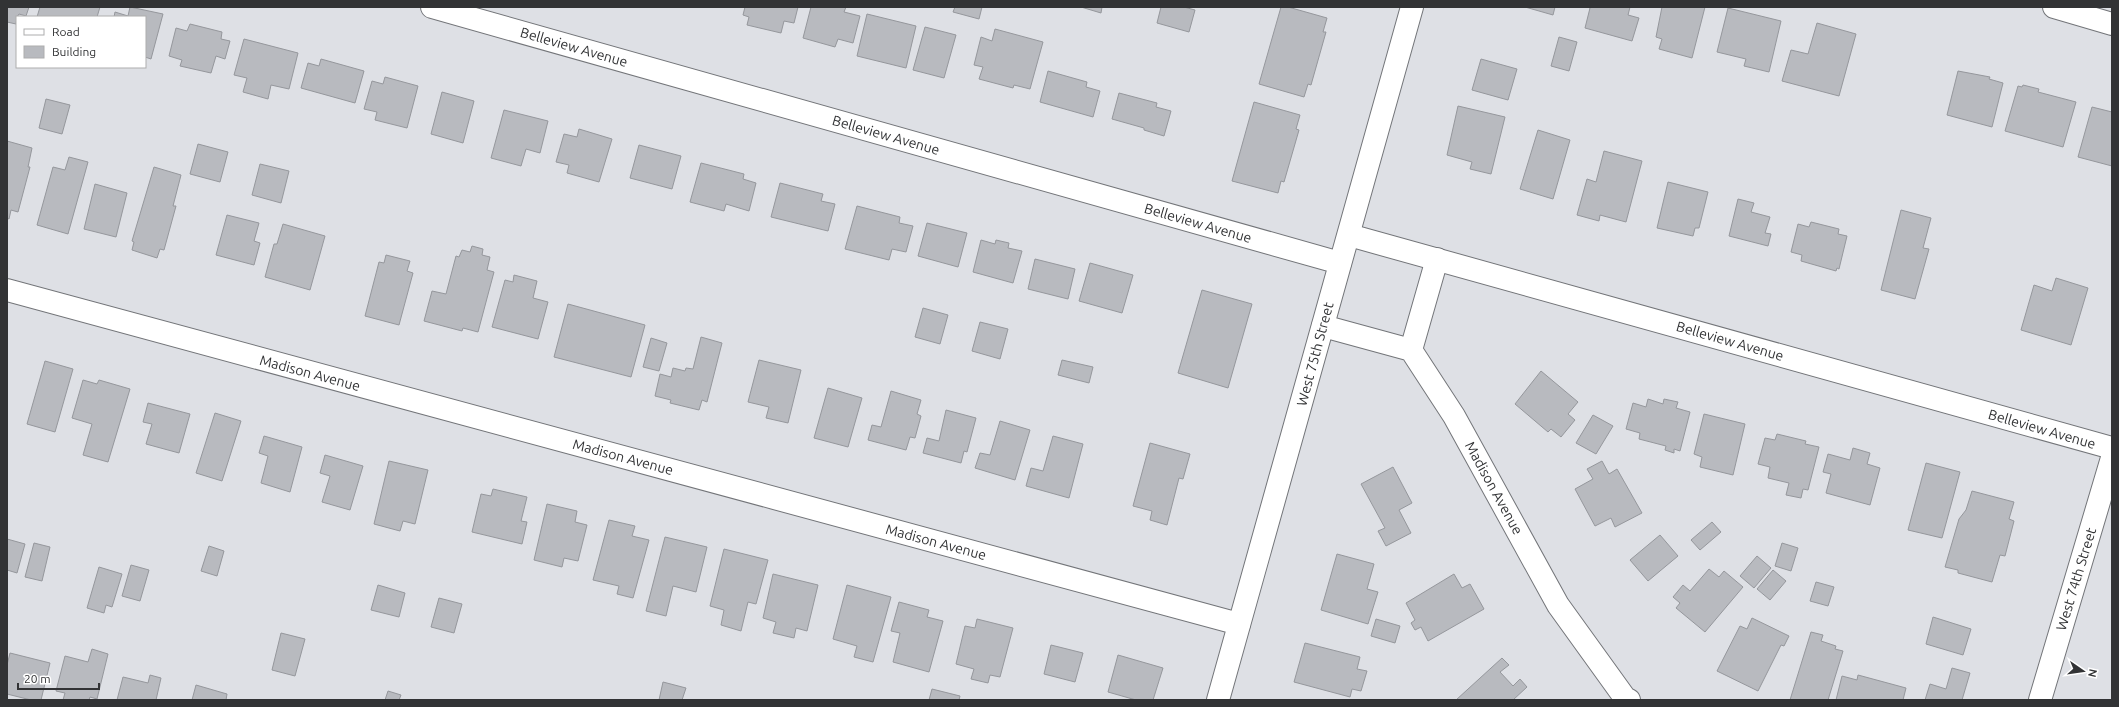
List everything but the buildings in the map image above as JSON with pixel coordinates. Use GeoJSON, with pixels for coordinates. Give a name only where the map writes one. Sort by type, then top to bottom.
{"type":"FeatureCollection","features":[{"type":"Feature","properties":{"kind":"street","name":"Belleview Avenue"},"geometry":{"type":"LineString","coordinates":[[432,7],[1340,263]]}},
{"type":"Feature","properties":{"kind":"street","name":"West 75th Street"},"geometry":{"type":"LineString","coordinates":[[1218,700],[1324,326],[1340,263],[1412,7]]}},
{"type":"Feature","properties":{"kind":"street"},"geometry":{"type":"LineString","coordinates":[[2054,7],[2112,24]]}},
{"type":"Feature","properties":{"kind":"street","name":"Belleview Avenue"},"geometry":{"type":"LineString","coordinates":[[1349,234],[2112,448]]}},
{"type":"Feature","properties":{"kind":"street"},"geometry":{"type":"LineString","coordinates":[[1324,326],[1411,350],[1437,259]]}},
{"type":"Feature","properties":{"kind":"street","name":"Madison Avenue"},"geometry":{"type":"LineString","coordinates":[[7,290],[1239,624]]}},
{"type":"Feature","properties":{"kind":"street","name":"Madison Avenue"},"geometry":{"type":"LineString","coordinates":[[1411,350],[1454,416],[1558,604],[1625,698],[1629,700]]}},
{"type":"Feature","properties":{"kind":"street","name":"West 74th Street"},"geometry":{"type":"LineString","coordinates":[[2040,700],[2112,458]]}}]}
